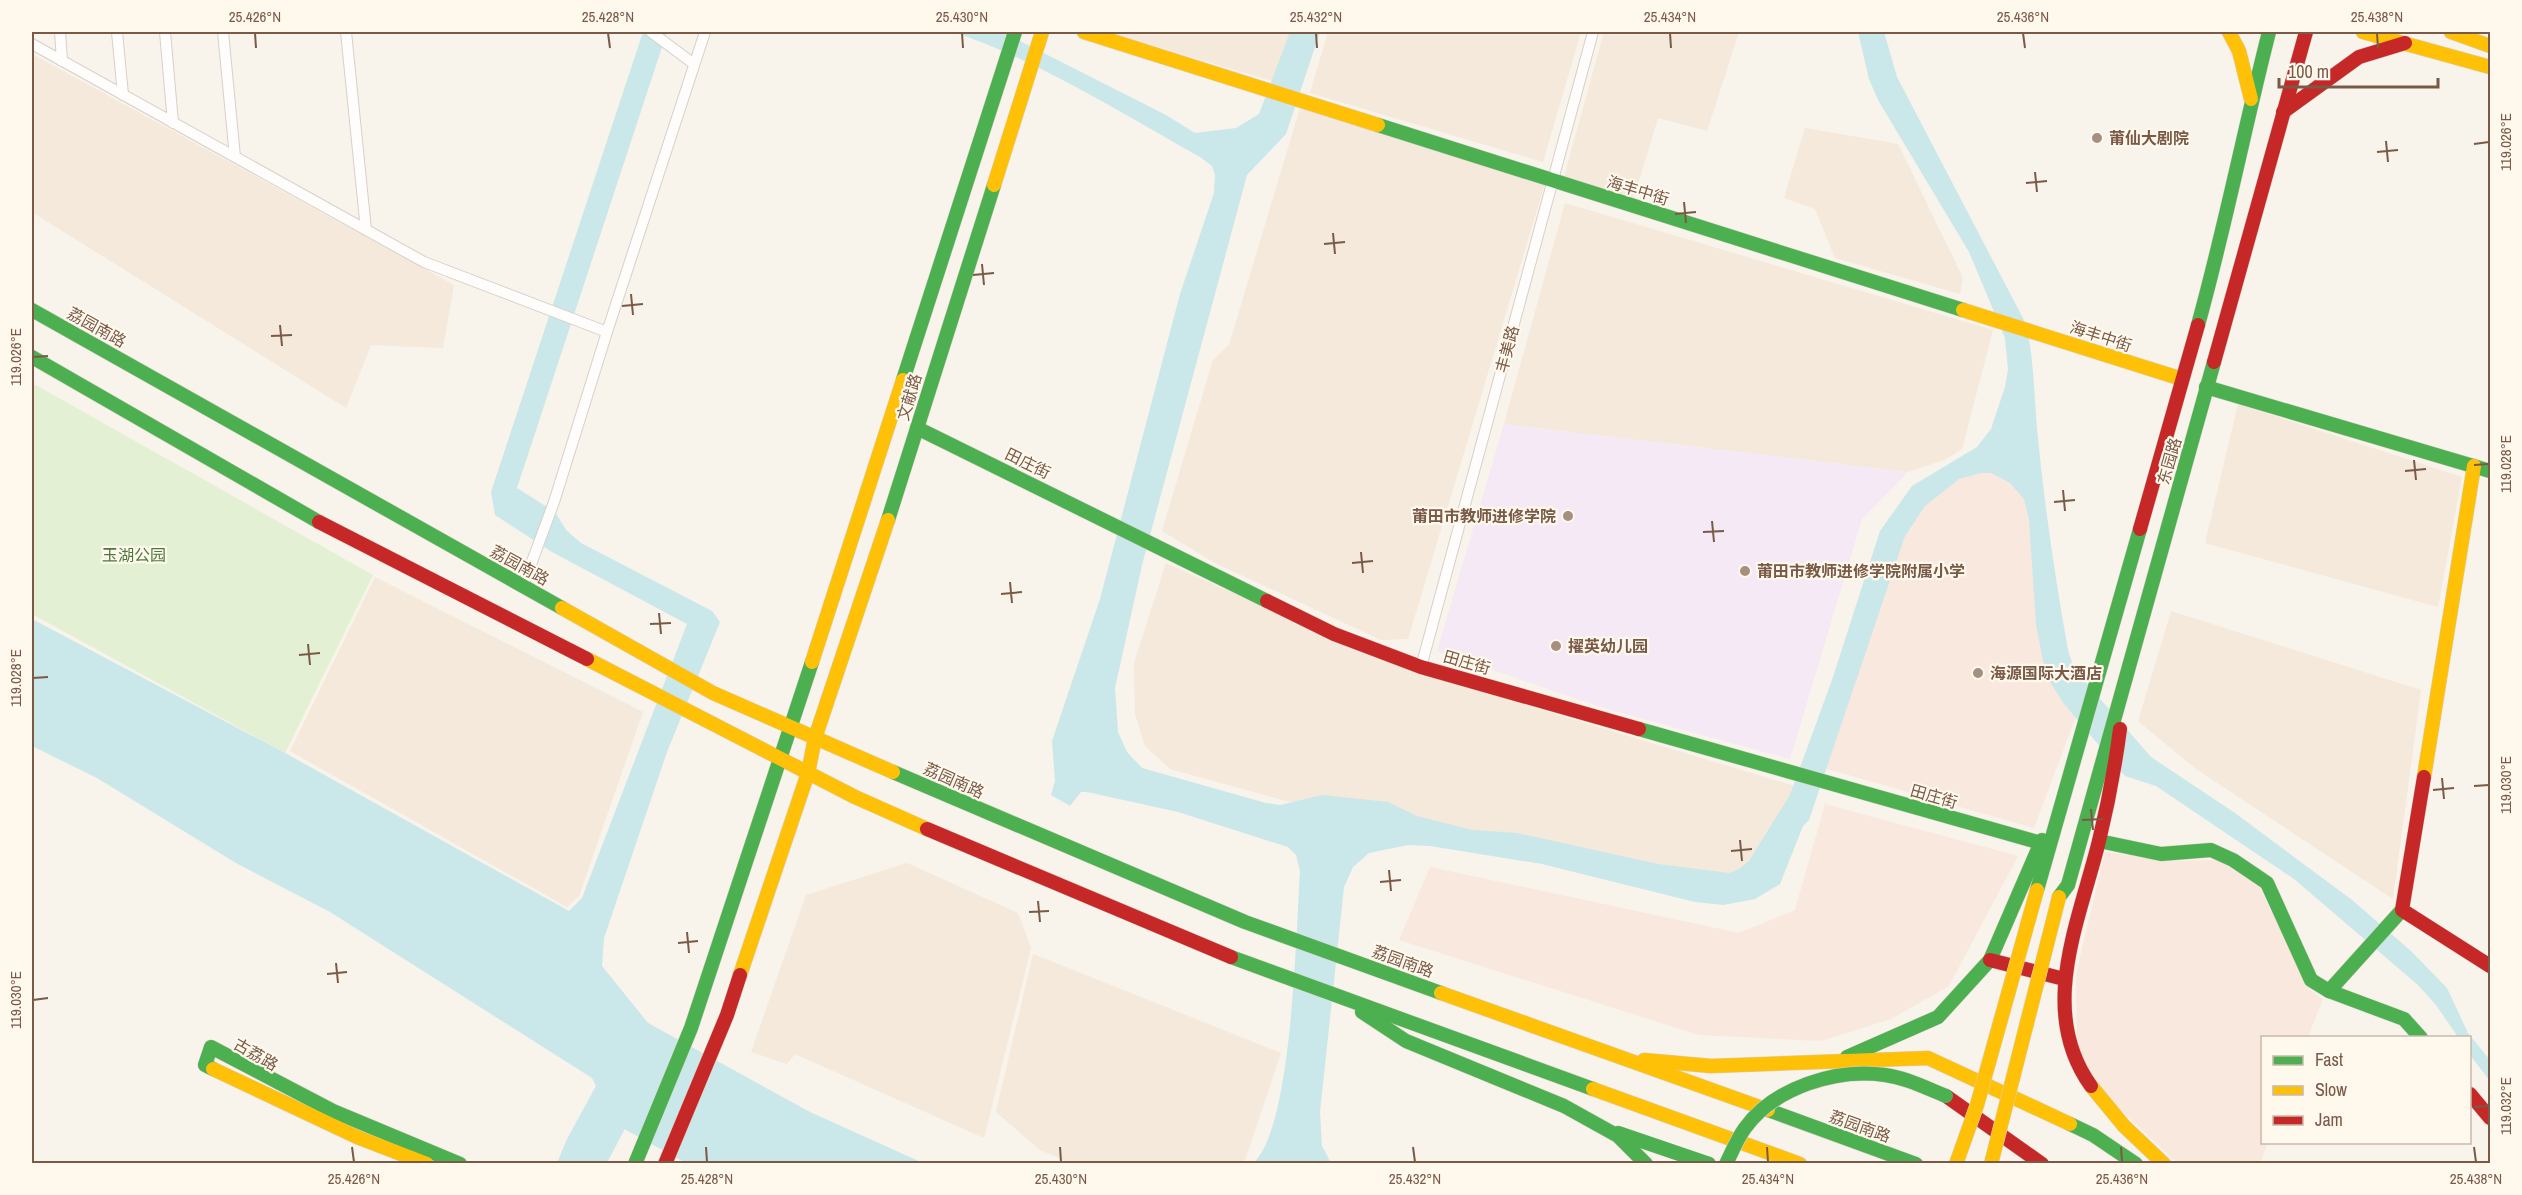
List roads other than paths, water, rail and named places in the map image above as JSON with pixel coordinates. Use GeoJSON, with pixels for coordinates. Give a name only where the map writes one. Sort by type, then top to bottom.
{"type":"FeatureCollection","features":[{"type":"Feature","properties":{"kind":"main road"},"geometry":{"type":"LineString","coordinates":[[637,1159],[688,1037],[791,727],[1015,32]]}},
{"type":"Feature","properties":{"kind":"main road","name":"文献路"},"geometry":{"type":"LineString","coordinates":[[665,1164],[727,1015],[808,773],[815,738],[917,428],[1042,32]]}},
{"type":"Feature","properties":{"kind":"main road","name":"海丰中街"},"geometry":{"type":"LineString","coordinates":[[1084,32],[2182,379]]}},
{"type":"Feature","properties":{"kind":"main road"},"geometry":{"type":"LineString","coordinates":[[2229,32],[2239,51],[2251,101]]}},
{"type":"Feature","properties":{"kind":"main road","name":"东园路"},"geometry":{"type":"LineString","coordinates":[[1956,1164],[1977,1105],[2221,243],[2251,101],[2269,32]]}},
{"type":"Feature","properties":{"kind":"main road","name":"东园路"},"geometry":{"type":"LineString","coordinates":[[1991,1164],[2059,897],[2068,885],[2306,32]]}},
{"type":"Feature","properties":{"kind":"main road"},"geometry":{"type":"LineString","coordinates":[[2363,32],[2490,67]]}},
{"type":"Feature","properties":{"kind":"main road"},"geometry":{"type":"LineString","coordinates":[[2451,32],[2490,46]]}},
{"type":"Feature","properties":{"kind":"main road"},"geometry":{"type":"LineString","coordinates":[[2283,112],[2359,57],[2405,43]]}},
{"type":"Feature","properties":{"kind":"main road","name":"荔园南路"},"geometry":{"type":"LineString","coordinates":[[32,310],[713,693],[1039,835],[1245,921],[1916,1164]]}},
{"type":"Feature","properties":{"kind":"main road"},"geometry":{"type":"LineString","coordinates":[[32,357],[304,514],[855,797],[1070,891],[1232,958],[1800,1164]]}},
{"type":"Feature","properties":{"kind":"main road"},"geometry":{"type":"LineString","coordinates":[[2206,387],[2490,471]]}},
{"type":"Feature","properties":{"kind":"main road","name":"田庄街"},"geometry":{"type":"LineString","coordinates":[[917,428],[1334,634],[1421,667],[2041,843]]}},
{"type":"Feature","properties":{"kind":"main road"},"geometry":{"type":"LineString","coordinates":[[2329,991],[2402,910],[2474,466]]}},
{"type":"Feature","properties":{"kind":"main road"},"geometry":{"type":"LineString","coordinates":[[2127,674],[2114,776],[2064,979],[2067,1037],[2072,1052],[2098,1097],[2164,1164]]}},
{"type":"Feature","properties":{"kind":"main road"},"geometry":{"type":"LineString","coordinates":[[1837,1061],[1938,1017],[1990,960],[2077,753]]}},
{"type":"Feature","properties":{"kind":"main road"},"geometry":{"type":"LineString","coordinates":[[2099,841],[2161,854],[2211,850],[2233,860],[2266,883],[2311,980],[2329,991],[2404,1019],[2419,1036]]}},
{"type":"Feature","properties":{"kind":"main road"},"geometry":{"type":"LineString","coordinates":[[2402,910],[2490,966]]}},
{"type":"Feature","properties":{"kind":"main road"},"geometry":{"type":"LineString","coordinates":[[1990,960],[2064,979]]}},
{"type":"Feature","properties":{"kind":"main road"},"geometry":{"type":"LineString","coordinates":[[1342,998],[1406,1041],[1564,1106],[1618,1136],[1646,1164]]}},
{"type":"Feature","properties":{"kind":"main road","name":"古荔路"},"geometry":{"type":"LineString","coordinates":[[427,1164],[357,1137],[205,1065],[211,1047],[288,1092],[408,1145],[460,1164]]}},
{"type":"Feature","properties":{"kind":"main road"},"geometry":{"type":"LineString","coordinates":[[1620,1058],[1711,1066],[1928,1058],[2093,1135],[2136,1164]]}},
{"type":"Feature","properties":{"kind":"main road"},"geometry":{"type":"LineString","coordinates":[[1726,1164],[1748,1124],[1771,1104],[1794,1090],[1831,1077],[1876,1074],[1910,1082],[1946,1096],[2042,1164]]}},
{"type":"Feature","properties":{"kind":"main road"},"geometry":{"type":"LineString","coordinates":[[2471,1096],[2490,1118]]}},
{"type":"Feature","properties":{"kind":"main road"},"geometry":{"type":"LineString","coordinates":[[1606,1129],[1709,1164]]}},
{"type":"Feature","properties":{"kind":"street"},"geometry":{"type":"LineString","coordinates":[[60,32],[62,61]]}},
{"type":"Feature","properties":{"kind":"street"},"geometry":{"type":"LineString","coordinates":[[117,32],[123,95]]}},
{"type":"Feature","properties":{"kind":"street"},"geometry":{"type":"LineString","coordinates":[[165,32],[173,123]]}},
{"type":"Feature","properties":{"kind":"street"},"geometry":{"type":"LineString","coordinates":[[224,32],[235,157]]}},
{"type":"Feature","properties":{"kind":"street"},"geometry":{"type":"LineString","coordinates":[[346,32],[366,230]]}},
{"type":"Feature","properties":{"kind":"street"},"geometry":{"type":"LineString","coordinates":[[651,32],[694,64]]}},
{"type":"Feature","properties":{"kind":"street"},"geometry":{"type":"LineString","coordinates":[[523,586],[554,502],[604,331],[705,32]]}},
{"type":"Feature","properties":{"kind":"street","name":"丰美路"},"geometry":{"type":"LineString","coordinates":[[1421,667],[1593,32]]}},
{"type":"Feature","properties":{"kind":"street"},"geometry":{"type":"LineString","coordinates":[[32,44],[424,262],[604,331]]}},
{"type":"Feature","properties":{"kind":"water"},"geometry":{"type":"Polygon","coordinates":[[[643,32],[667,32],[517,488],[555,512],[566,530],[581,543],[712,611],[720,622],[667,752],[604,938],[602,966],[648,1023],[810,1112],[923,1163],[686,1163],[617,1125],[595,1145],[588,1163],[557,1163],[567,1139],[596,1086],[592,1078],[330,912],[236,863],[97,778],[32,746],[32,619],[285,753],[569,911],[582,898],[687,624],[552,552],[495,515],[491,492],[643,32]]]}},
{"type":"Feature","properties":{"kind":"water"},"geometry":{"type":"Polygon","coordinates":[[[953,32],[1002,32],[1166,115],[1195,133],[1236,128],[1259,114],[1290,32],[1320,32],[1286,134],[1247,175],[1142,565],[1115,688],[1118,732],[1127,752],[1142,768],[1266,803],[1280,805],[1322,795],[1388,802],[1417,816],[1472,830],[1517,833],[1658,864],[1729,873],[1749,861],[1790,795],[1832,680],[1880,531],[1912,486],[1977,447],[1991,429],[2005,387],[2008,370],[2005,338],[1969,252],[1878,100],[1869,79],[1858,32],[1884,32],[1897,77],[2026,324],[2050,540],[2068,650],[2074,669],[2151,757],[2235,813],[2352,900],[2411,951],[2447,988],[2470,1036],[2457,1036],[2436,1005],[2418,985],[2294,879],[2156,786],[2125,776],[2064,704],[2050,682],[2036,625],[2029,519],[2024,499],[2010,483],[1991,473],[1981,473],[1959,479],[1925,506],[1905,536],[1809,820],[1803,826],[1780,884],[1755,899],[1723,905],[1695,902],[1542,864],[1430,846],[1408,845],[1369,853],[1353,867],[1344,887],[1320,1112],[1322,1146],[1331,1163],[1253,1163],[1266,1143],[1277,1111],[1284,1071],[1297,936],[1300,871],[1296,855],[1288,847],[1178,812],[1087,792],[1081,792],[1070,806],[1051,795],[1055,781],[1052,741],[1100,599],[1180,294],[1214,193],[1215,175],[1212,166],[1200,157],[1079,88],[984,43],[953,32]]]}},
{"type":"Feature","properties":{"kind":"water"},"geometry":{"type":"Polygon","coordinates":[[[2471,1037],[2490,1060],[2490,1081],[2471,1056],[2471,1037]]]}},
{"type":"Feature","properties":{"kind":"waterway"},"geometry":{"type":"LineString","coordinates":[[595,1164],[626,1105]]}},
{"type":"Feature","properties":{"kind":"place","name":"莆仙大剧院"},"geometry":{"type":"Point","coordinates":[2097,138]}},
{"type":"Feature","properties":{"kind":"place","name":"莆田市教师进修学院"},"geometry":{"type":"Point","coordinates":[1568,516]}},
{"type":"Feature","properties":{"kind":"place","name":"莆田市教师进修学院附属小学"},"geometry":{"type":"Point","coordinates":[1745,571]}},
{"type":"Feature","properties":{"kind":"place","name":"擢英幼儿园"},"geometry":{"type":"Point","coordinates":[1556,646]}},
{"type":"Feature","properties":{"kind":"place","name":"海源国际大酒店"},"geometry":{"type":"Point","coordinates":[1978,673]}},
{"type":"Feature","properties":{"kind":"park label","name":"玉湖公园"},"geometry":{"type":"Point","coordinates":[134,555]}}]}
